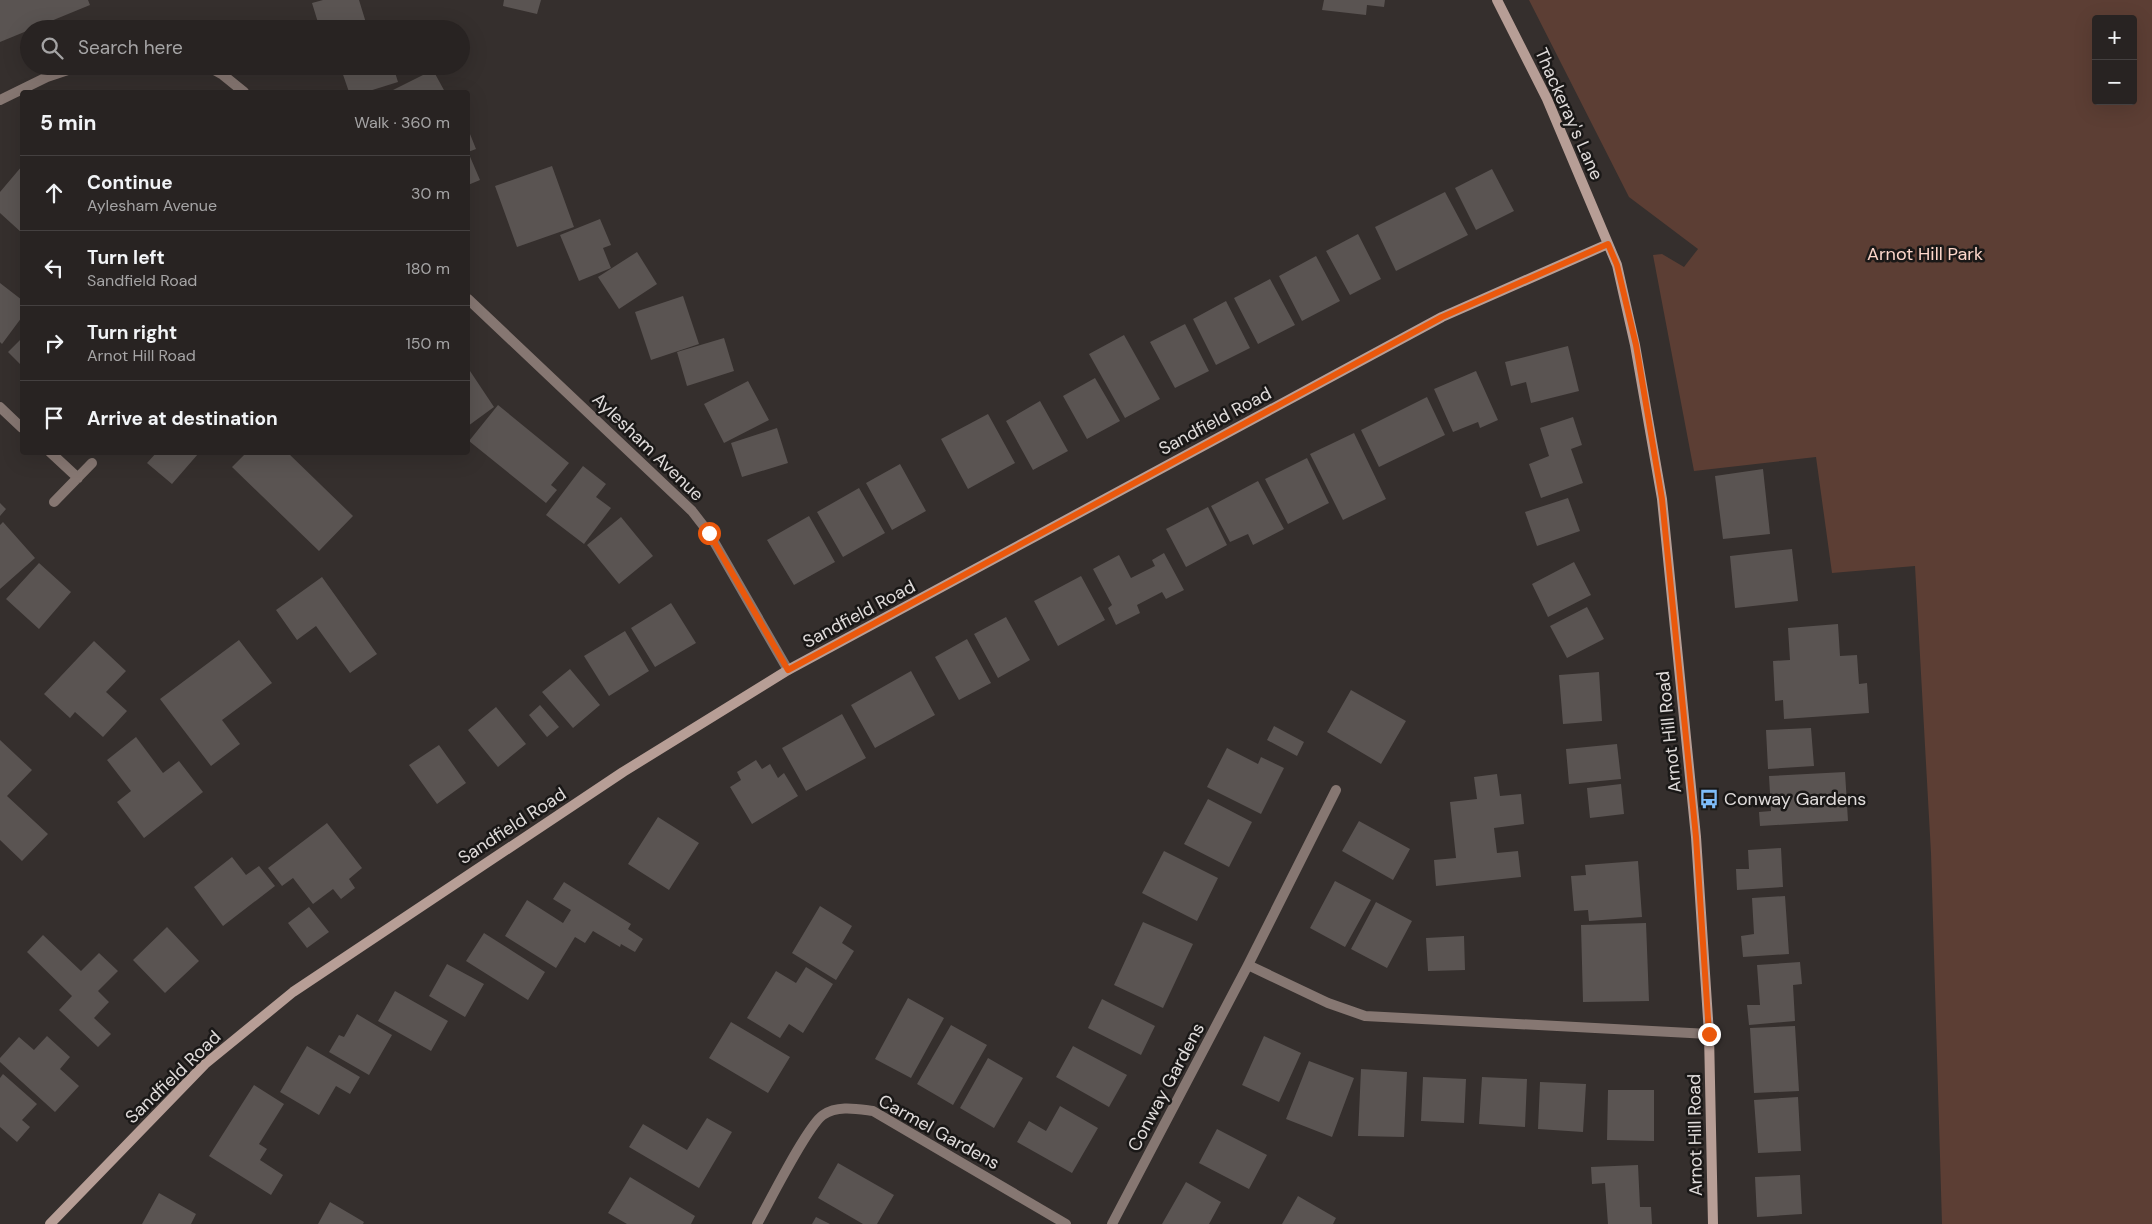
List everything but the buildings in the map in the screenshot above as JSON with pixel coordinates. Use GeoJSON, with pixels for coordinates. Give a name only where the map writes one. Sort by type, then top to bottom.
{"type":"FeatureCollection","features":[{"type":"Feature","properties":{"kind":"street","name":"Thackeray's Lane"},"geometry":{"type":"LineString","coordinates":[[1497,0],[1547,99],[1608,244]]}},
{"type":"Feature","properties":{"kind":"street"},"geometry":{"type":"LineString","coordinates":[[20,90],[53,75]]}},
{"type":"Feature","properties":{"kind":"street"},"geometry":{"type":"LineString","coordinates":[[224,75],[242,90]]}},
{"type":"Feature","properties":{"kind":"street"},"geometry":{"type":"LineString","coordinates":[[0,100],[20,90]]}},
{"type":"Feature","properties":{"kind":"street","name":"Sandfield Road"},"geometry":{"type":"LineString","coordinates":[[50,1224],[205,1064],[293,992],[623,772],[788,670],[1442,317],[1608,244]]}},
{"type":"Feature","properties":{"kind":"street","name":"Arnot Hill Road"},"geometry":{"type":"LineString","coordinates":[[1608,244],[1617,265],[1636,345],[1662,499],[1696,837],[1709,1034],[1713,1224]]}},
{"type":"Feature","properties":{"kind":"street","name":"Aylesham Avenue"},"geometry":{"type":"LineString","coordinates":[[470,301],[692,511],[709,533],[788,670]]}},
{"type":"Feature","properties":{"kind":"street"},"geometry":{"type":"LineString","coordinates":[[0,407],[20,426]]}},
{"type":"Feature","properties":{"kind":"street"},"geometry":{"type":"LineString","coordinates":[[53,455],[78,478]]}},
{"type":"Feature","properties":{"kind":"street"},"geometry":{"type":"LineString","coordinates":[[54,502],[92,462]]}},
{"type":"Feature","properties":{"kind":"street","name":"Conway Gardens"},"geometry":{"type":"LineString","coordinates":[[1112,1224],[1248,965],[1336,790]]}},
{"type":"Feature","properties":{"kind":"street"},"geometry":{"type":"LineString","coordinates":[[1248,965],[1328,1003],[1365,1016],[1709,1034]]}},
{"type":"Feature","properties":{"kind":"street","name":"Carmel Gardens"},"geometry":{"type":"LineString","coordinates":[[757,1224],[808,1133],[824,1115],[848,1108],[873,1111],[880,1114],[1066,1224]]}},
{"type":"Feature","properties":{"kind":"green space","name":"Arnot Hill Park"},"geometry":{"type":"Polygon","coordinates":[[[1529,0],[2152,0],[2152,1224],[1942,1224],[1931,853],[1915,566],[1832,573],[1816,457],[1694,471],[1653,255],[1662,254],[1684,267],[1698,249],[1629,197],[1529,0]]]}},
{"type":"Feature","properties":{"kind":"place","name":"Conway Gardens"},"geometry":{"type":"Point","coordinates":[1709,799]}},
{"type":"Feature","properties":{"kind":"route"},"geometry":{"type":"LineString","coordinates":[[709,533],[788,670],[1442,317],[1608,244],[1617,265],[1636,345],[1662,499],[1696,837],[1709,1034]]}}]}
